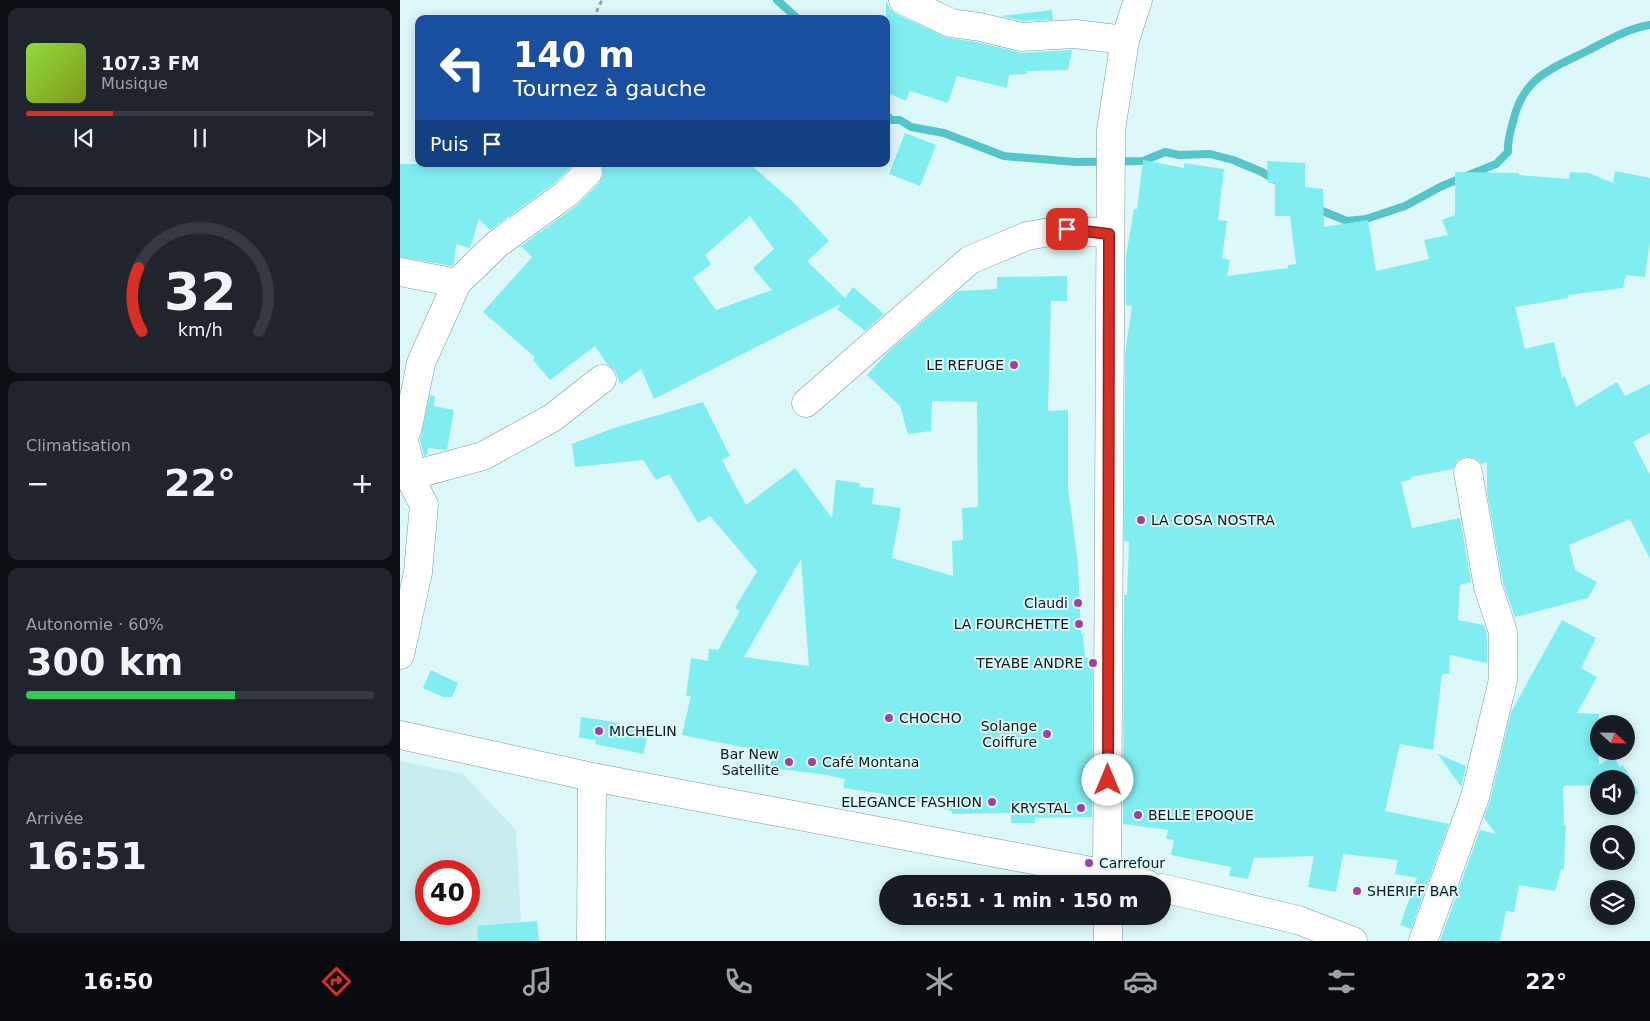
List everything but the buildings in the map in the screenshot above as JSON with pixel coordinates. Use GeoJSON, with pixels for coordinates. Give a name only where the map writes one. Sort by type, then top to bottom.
{"type":"FeatureCollection","features":[{"type":"Feature","properties":{"kind":"street"},"geometry":{"type":"LineString","coordinates":[[904,0],[951,23],[980,27],[1021,37],[1075,34],[1126,40]]}},
{"type":"Feature","properties":{"kind":"street"},"geometry":{"type":"LineString","coordinates":[[1107,875],[1111,130],[1126,40],[1138,0]]}},
{"type":"Feature","properties":{"kind":"street"},"geometry":{"type":"LineString","coordinates":[[400,655],[418,572],[424,505],[410,476],[408,456],[403,439],[408,427],[421,363],[457,282],[497,244],[566,194],[588,172]]}},
{"type":"Feature","properties":{"kind":"street"},"geometry":{"type":"LineString","coordinates":[[806,403],[970,260],[1026,236],[1067,229],[1109,234]]}},
{"type":"Feature","properties":{"kind":"street"},"geometry":{"type":"LineString","coordinates":[[400,272],[457,282]]}},
{"type":"Feature","properties":{"kind":"street"},"geometry":{"type":"LineString","coordinates":[[410,476],[483,456],[552,418],[602,379]]}},
{"type":"Feature","properties":{"kind":"street"},"geometry":{"type":"LineString","coordinates":[[1423,941],[1475,797],[1503,680],[1503,632],[1488,587],[1468,472]]}},
{"type":"Feature","properties":{"kind":"street"},"geometry":{"type":"LineString","coordinates":[[400,735],[592,777],[1087,875]]}},
{"type":"Feature","properties":{"kind":"street"},"geometry":{"type":"LineString","coordinates":[[591,941],[592,777]]}},
{"type":"Feature","properties":{"kind":"street"},"geometry":{"type":"LineString","coordinates":[[1171,890],[1298,920],[1353,941]]}},
{"type":"Feature","properties":{"kind":"street"},"geometry":{"type":"LineString","coordinates":[[1108,925],[1108,941]]}},
{"type":"Feature","properties":{"kind":"path"},"geometry":{"type":"LineString","coordinates":[[595,15],[602,0]]}},
{"type":"Feature","properties":{"kind":"shaded area"},"geometry":{"type":"Polygon","coordinates":[[[400,761],[463,774],[516,830],[522,941],[400,941],[400,761]]]}},
{"type":"Feature","properties":{"kind":"waterway"},"geometry":{"type":"LineString","coordinates":[[777,0],[794,15]]}},
{"type":"Feature","properties":{"kind":"waterway"},"geometry":{"type":"LineString","coordinates":[[1315,208],[1347,221],[1366,219],[1405,206],[1442,186],[1496,164],[1508,152],[1509,137],[1518,106],[1532,84],[1551,69],[1611,38],[1650,25]]}},
{"type":"Feature","properties":{"kind":"waterway"},"geometry":{"type":"LineString","coordinates":[[890,118],[900,120],[911,127],[944,133],[1004,156],[1076,162],[1143,161],[1165,152],[1179,155],[1210,154],[1233,160],[1262,172],[1275,180]]}},
{"type":"Feature","properties":{"kind":"place","name":"LE REFUGE"},"geometry":{"type":"Point","coordinates":[1014,365]}},
{"type":"Feature","properties":{"kind":"place","name":"LA COSA NOSTRA"},"geometry":{"type":"Point","coordinates":[1141,520]}},
{"type":"Feature","properties":{"kind":"place","name":"Claudi"},"geometry":{"type":"Point","coordinates":[1078,603]}},
{"type":"Feature","properties":{"kind":"place","name":"LA FOURCHETTE"},"geometry":{"type":"Point","coordinates":[1079,624]}},
{"type":"Feature","properties":{"kind":"place","name":"TEYABE ANDRE"},"geometry":{"type":"Point","coordinates":[1093,663]}},
{"type":"Feature","properties":{"kind":"place","name":"CHOCHO"},"geometry":{"type":"Point","coordinates":[889,718]}},
{"type":"Feature","properties":{"kind":"place","name":"MICHELIN"},"geometry":{"type":"Point","coordinates":[599,731]}},
{"type":"Feature","properties":{"kind":"place","name":"Solange Coiffure"},"geometry":{"type":"Point","coordinates":[1047,734]}},
{"type":"Feature","properties":{"kind":"place","name":"Bar New Satellite"},"geometry":{"type":"Point","coordinates":[789,762]}},
{"type":"Feature","properties":{"kind":"place","name":"Café Montana"},"geometry":{"type":"Point","coordinates":[812,762]}},
{"type":"Feature","properties":{"kind":"place","name":"ELEGANCE FASHION"},"geometry":{"type":"Point","coordinates":[992,802]}},
{"type":"Feature","properties":{"kind":"place","name":"KRYSTAL"},"geometry":{"type":"Point","coordinates":[1081,808]}},
{"type":"Feature","properties":{"kind":"place","name":"BELLE EPOQUE"},"geometry":{"type":"Point","coordinates":[1138,815]}},
{"type":"Feature","properties":{"kind":"place","name":"Carrefour"},"geometry":{"type":"Point","coordinates":[1089,863]}},
{"type":"Feature","properties":{"kind":"place","name":"SHERIFF BAR"},"geometry":{"type":"Point","coordinates":[1357,891]}},
{"type":"Feature","properties":{"kind":"route"},"geometry":{"type":"LineString","coordinates":[[1067,229],[1109,234],[1108,780]]}}]}
